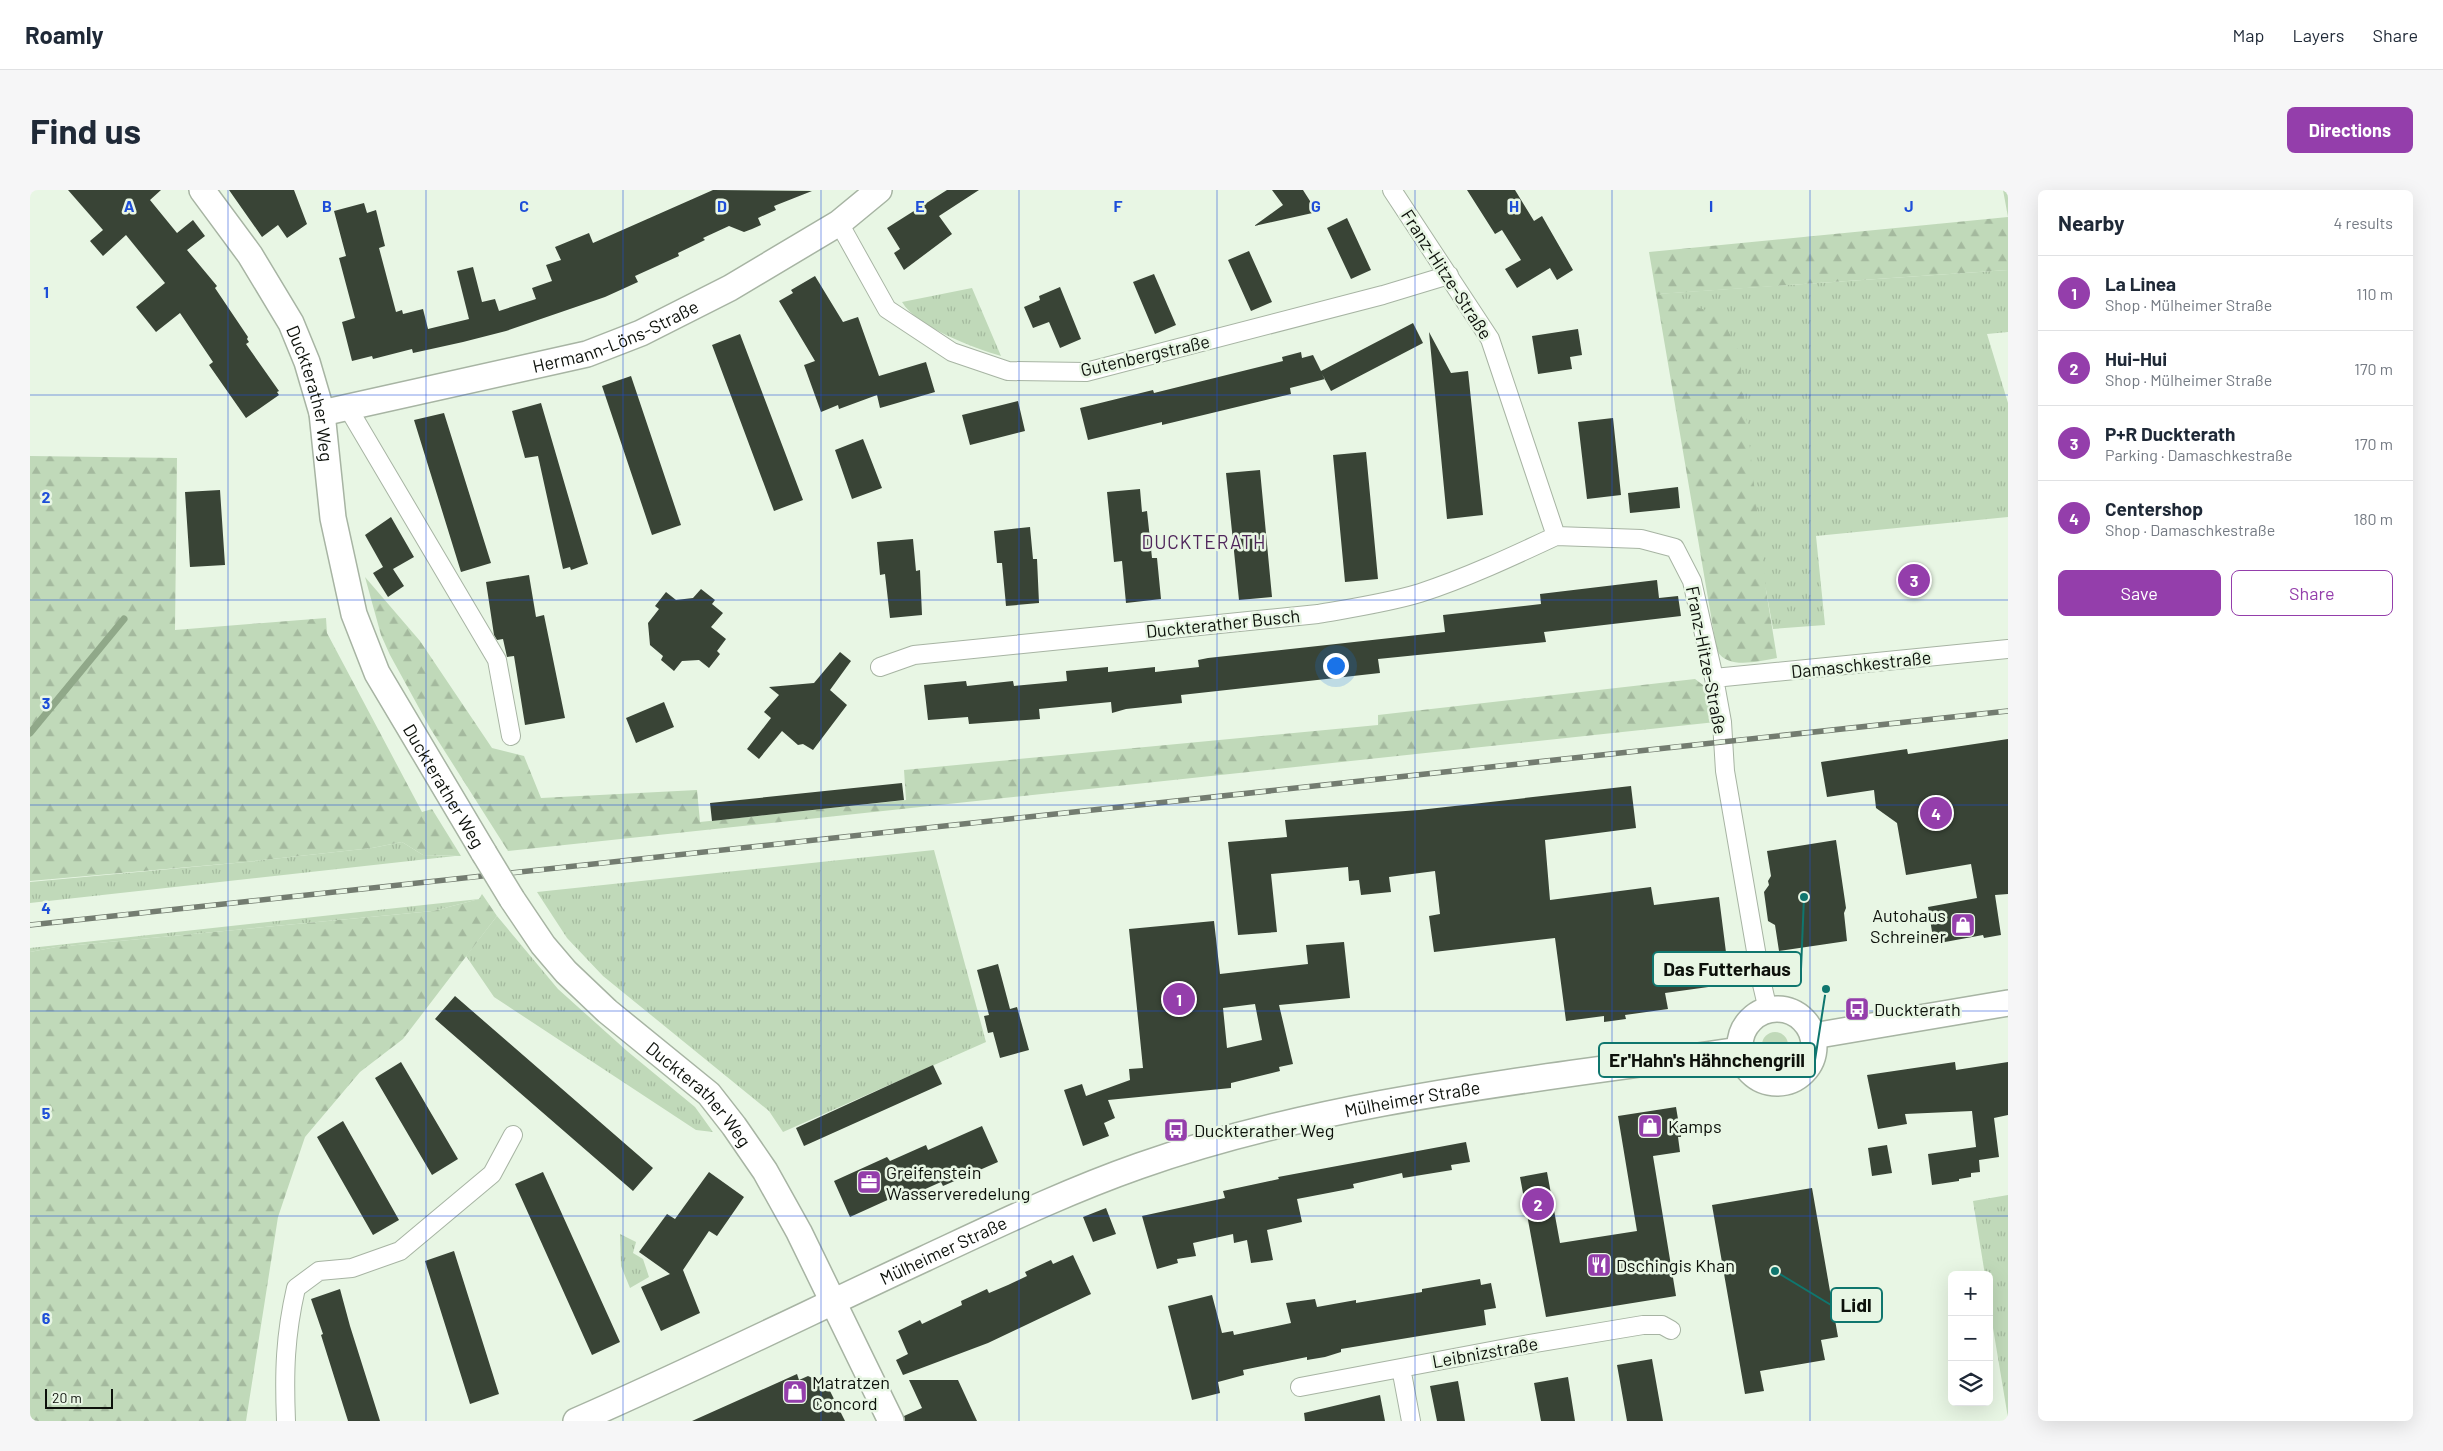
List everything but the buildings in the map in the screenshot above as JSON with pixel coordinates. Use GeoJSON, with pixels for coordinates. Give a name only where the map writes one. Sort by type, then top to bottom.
{"type":"FeatureCollection","features":[{"type":"Feature","properties":{"kind":"street","name":"Duckterather Weg"},"geometry":{"type":"LineString","coordinates":[[202,190],[250,255],[291,323],[307,362],[322,413],[333,518],[354,614],[377,673],[512,899],[544,945],[566,972],[607,1011],[709,1094],[765,1171],[800,1232],[891,1421]]}},
{"type":"Feature","properties":{"kind":"street","name":"Hermann-Löns-Straße"},"geometry":{"type":"LineString","coordinates":[[322,413],[587,354],[641,333],[730,288],[839,223],[879,190]]}},
{"type":"Feature","properties":{"kind":"street","name":"Franz-Hitze-Straße"},"geometry":{"type":"LineString","coordinates":[[1392,190],[1490,339],[1556,536],[1641,539],[1675,548],[1692,581],[1722,722],[1725,771],[1761,980],[1768,1010]]}},
{"type":"Feature","properties":{"kind":"street","name":"Gutenbergstraße"},"geometry":{"type":"LineString","coordinates":[[839,223],[887,309],[952,352],[1008,371],[1086,372],[1383,295],[1449,275]]}},
{"type":"Feature","properties":{"kind":"street","name":"Duckterather Weg"},"geometry":{"type":"LineString","coordinates":[[348,408],[497,660],[511,736]]}},
{"type":"Feature","properties":{"kind":"street","name":"Duckterather Busch"},"geometry":{"type":"LineString","coordinates":[[880,667],[914,656],[1318,614],[1372,605],[1421,592],[1500,562],[1556,536]]}},
{"type":"Feature","properties":{"kind":"street","name":"Damaschkestraße"},"geometry":{"type":"LineString","coordinates":[[1714,678],[2008,649]]}},
{"type":"Feature","properties":{"kind":"street"},"geometry":{"type":"LineString","coordinates":[[1813,1036],[2008,1003]]}},
{"type":"Feature","properties":{"kind":"street"},"geometry":{"type":"LineString","coordinates":[[1780,1008],[1791,1011],[1801,1017],[1809,1026],[1813,1036],[1812,1060],[1798,1077],[1787,1082],[1774,1083],[1756,1076],[1743,1062],[1740,1050],[1744,1029],[1758,1014],[1768,1010],[1780,1008]]}},
{"type":"Feature","properties":{"kind":"street","name":"Mülheimer Straße"},"geometry":{"type":"LineString","coordinates":[[576,1421],[1024,1212],[1141,1165],[1255,1132],[1352,1110],[1468,1090],[1740,1050]]}},
{"type":"Feature","properties":{"kind":"street"},"geometry":{"type":"LineString","coordinates":[[286,1421],[283,1367],[289,1315],[296,1288],[319,1271],[352,1268],[400,1251],[492,1174],[514,1135]]}},
{"type":"Feature","properties":{"kind":"street","name":"Leibnizstraße"},"geometry":{"type":"LineString","coordinates":[[1300,1387],[1643,1325],[1662,1325],[1671,1330]]}},
{"type":"Feature","properties":{"kind":"street"},"geometry":{"type":"LineString","coordinates":[[1401,1368],[1411,1421]]}},
{"type":"Feature","properties":{"kind":"green space"},"geometry":{"type":"Polygon","coordinates":[[[2003,190],[2008,190],[2008,217],[2003,190]]]}},
{"type":"Feature","properties":{"kind":"green space"},"geometry":{"type":"Polygon","coordinates":[[[2008,217],[2008,270],[1658,294],[1720,315],[1739,352],[1766,590],[1777,658],[1744,663],[1729,661],[1722,657],[1717,651],[1649,252],[2008,217]]]}},
{"type":"Feature","properties":{"kind":"green space"},"geometry":{"type":"Polygon","coordinates":[[[2008,270],[2008,332],[1987,334],[2008,403],[2008,517],[1816,536],[1825,625],[1773,629],[1766,590],[1656,294],[2008,270]]]}},
{"type":"Feature","properties":{"kind":"green space"},"geometry":{"type":"Polygon","coordinates":[[[972,288],[1001,356],[976,348],[933,328],[909,311],[902,302],[972,288]]]}},
{"type":"Feature","properties":{"kind":"green space"},"geometry":{"type":"Polygon","coordinates":[[[30,456],[177,458],[175,630],[326,618],[327,633],[422,812],[432,809],[461,856],[423,855],[402,842],[372,848],[246,862],[30,881],[30,456]]]}},
{"type":"Feature","properties":{"kind":"green space"},"geometry":{"type":"Polygon","coordinates":[[[365,577],[420,641],[492,748],[524,756],[541,798],[697,790],[700,822],[906,800],[904,770],[1378,725],[1378,715],[1695,679],[1707,688],[1716,722],[508,851],[430,728],[390,655],[381,635],[365,577]]]}},
{"type":"Feature","properties":{"kind":"green space"},"geometry":{"type":"Polygon","coordinates":[[[402,842],[423,855],[455,856],[30,903],[30,882],[246,862],[372,848],[402,842]]]}},
{"type":"Feature","properties":{"kind":"green space"},"geometry":{"type":"Polygon","coordinates":[[[934,850],[986,1042],[783,1132],[769,1111],[603,976],[567,938],[537,892],[934,850]]]}},
{"type":"Feature","properties":{"kind":"green space"},"geometry":{"type":"Polygon","coordinates":[[[482,894],[497,916],[403,1039],[360,1072],[305,1137],[278,1217],[246,1421],[30,1421],[30,952],[56,947],[433,911],[479,899],[482,894]]]}},
{"type":"Feature","properties":{"kind":"green space"},"geometry":{"type":"Polygon","coordinates":[[[479,899],[433,911],[56,947],[30,952],[30,948],[479,899]]]}},
{"type":"Feature","properties":{"kind":"green space"},"geometry":{"type":"Polygon","coordinates":[[[497,916],[558,989],[627,1051],[695,1107],[713,1132],[696,1130],[494,997],[466,956],[497,916]]]}},
{"type":"Feature","properties":{"kind":"green space"},"geometry":{"type":"Polygon","coordinates":[[[1775,1032],[1784,1036],[1788,1045],[1784,1054],[1775,1058],[1766,1054],[1762,1045],[1766,1036],[1775,1032]]]}},
{"type":"Feature","properties":{"kind":"green space"},"geometry":{"type":"Polygon","coordinates":[[[2008,1195],[2008,1418],[1993,1328],[1993,1271],[1984,1271],[1973,1201],[2008,1195]]]}},
{"type":"Feature","properties":{"kind":"green space"},"geometry":{"type":"Polygon","coordinates":[[[620,1234],[636,1242],[633,1253],[643,1259],[649,1277],[630,1288],[621,1266],[620,1234]]]}},
{"type":"Feature","properties":{"kind":"waterway"},"geometry":{"type":"LineString","coordinates":[[30,733],[124,619]]}},
{"type":"Feature","properties":{"kind":"railway"},"geometry":{"type":"LineString","coordinates":[[30,925],[2008,711]]}},
{"type":"Feature","properties":{"kind":"place","name":"P+R Duckterath"},"geometry":{"type":"Point","coordinates":[1914,580]}},
{"type":"Feature","properties":{"kind":"place","name":"Centershop"},"geometry":{"type":"Point","coordinates":[1936,813]}},
{"type":"Feature","properties":{"kind":"place","name":"Das Futterhaus"},"geometry":{"type":"Point","coordinates":[1804,897]}},
{"type":"Feature","properties":{"kind":"place","name":"Autohaus Schreiner"},"geometry":{"type":"Point","coordinates":[1963,925]}},
{"type":"Feature","properties":{"kind":"place","name":"Er'Hahn's Hähnchengrill"},"geometry":{"type":"Point","coordinates":[1826,989]}},
{"type":"Feature","properties":{"kind":"place","name":"La Linea"},"geometry":{"type":"Point","coordinates":[1179,999]}},
{"type":"Feature","properties":{"kind":"place","name":"Duckterath"},"geometry":{"type":"Point","coordinates":[1857,1009]}},
{"type":"Feature","properties":{"kind":"place","name":"Kamps"},"geometry":{"type":"Point","coordinates":[1650,1126]}},
{"type":"Feature","properties":{"kind":"place","name":"Duckterather Weg"},"geometry":{"type":"Point","coordinates":[1176,1130]}},
{"type":"Feature","properties":{"kind":"place","name":"Greifenstein Wasserveredelung"},"geometry":{"type":"Point","coordinates":[869,1182]}},
{"type":"Feature","properties":{"kind":"place","name":"Hui-Hui"},"geometry":{"type":"Point","coordinates":[1538,1204]}},
{"type":"Feature","properties":{"kind":"place","name":"Dschingis Khan"},"geometry":{"type":"Point","coordinates":[1599,1265]}},
{"type":"Feature","properties":{"kind":"place","name":"Lidl"},"geometry":{"type":"Point","coordinates":[1775,1271]}},
{"type":"Feature","properties":{"kind":"place","name":"Matratzen Concord"},"geometry":{"type":"Point","coordinates":[795,1392]}},
{"type":"Feature","properties":{"kind":"district","name":"DUCKTERATH"},"geometry":{"type":"Point","coordinates":[1204,541]}}]}
